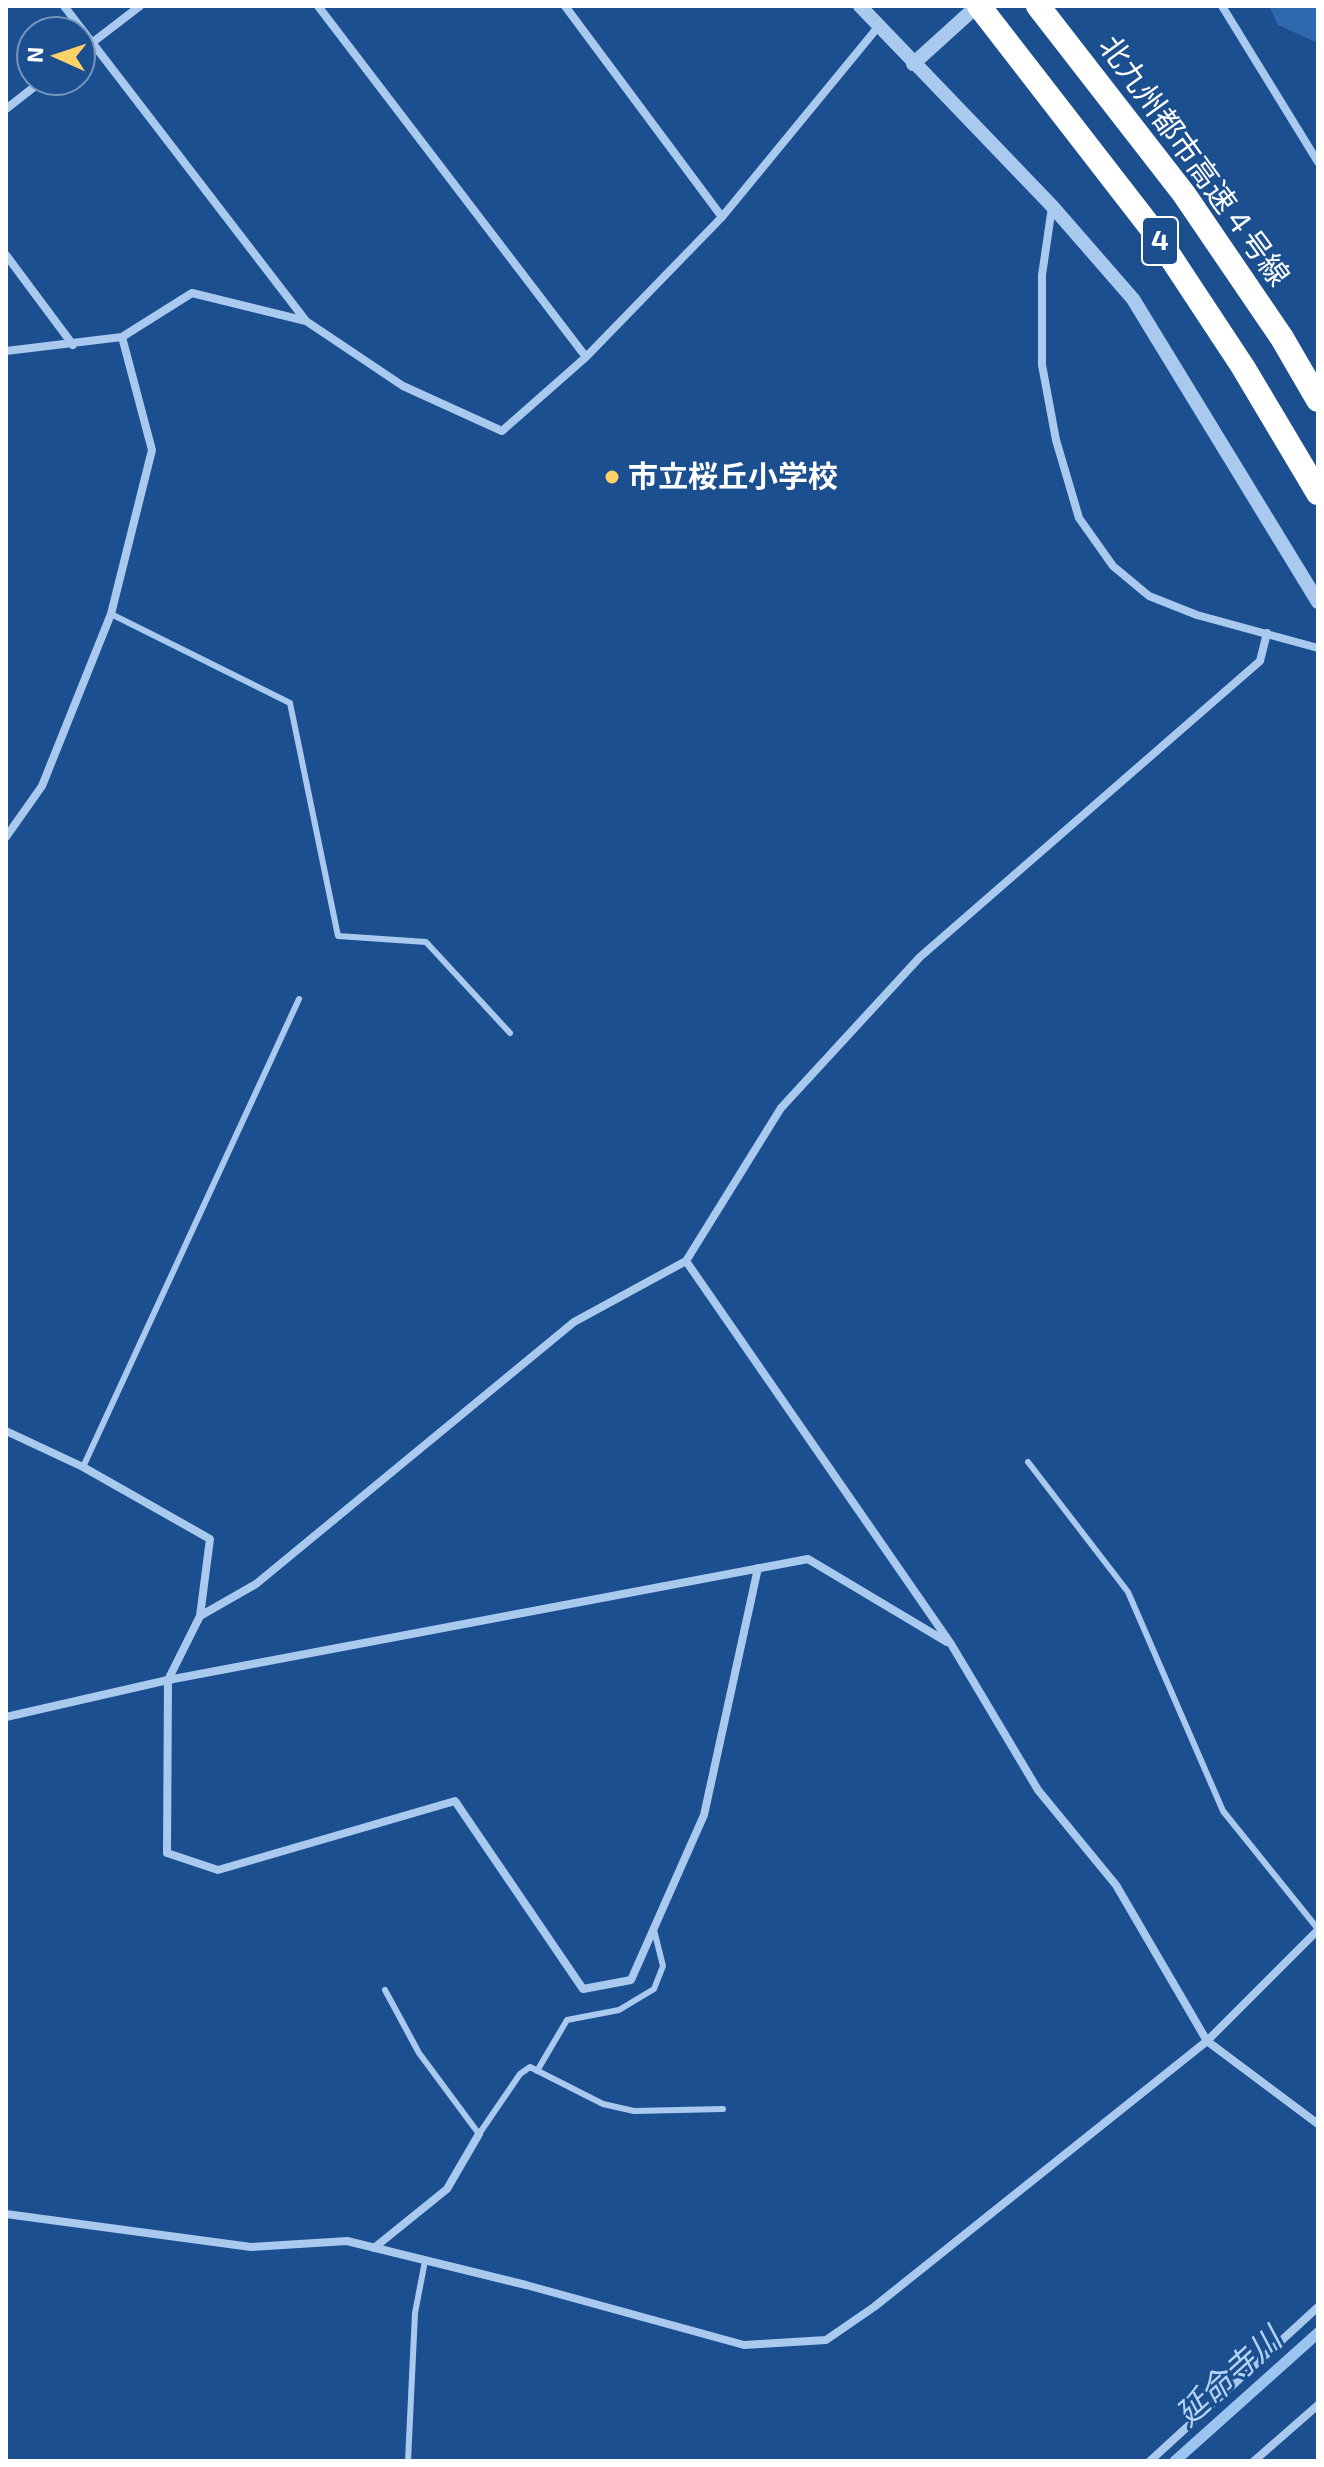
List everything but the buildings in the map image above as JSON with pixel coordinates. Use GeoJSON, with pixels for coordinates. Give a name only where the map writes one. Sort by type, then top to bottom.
{"type":"FeatureCollection","features":[{"type":"Feature","properties":{"kind":"highway","name":"4"},"geometry":{"type":"LineString","coordinates":[[978,6],[1154,232],[1243,367],[1318,493]]}},
{"type":"Feature","properties":{"kind":"highway","name":"北九州都市高速４号線"},"geometry":{"type":"LineString","coordinates":[[1038,6],[1184,194],[1282,338],[1318,400]]}},
{"type":"Feature","properties":{"kind":"street"},"geometry":{"type":"LineString","coordinates":[[96,39],[140,6]]}},
{"type":"Feature","properties":{"kind":"street"},"geometry":{"type":"LineString","coordinates":[[318,6],[586,357]]}},
{"type":"Feature","properties":{"kind":"street"},"geometry":{"type":"LineString","coordinates":[[565,6],[722,217]]}},
{"type":"Feature","properties":{"kind":"street"},"geometry":{"type":"LineString","coordinates":[[860,6],[1052,206],[1133,299],[1318,602]]}},
{"type":"Feature","properties":{"kind":"street"},"geometry":{"type":"LineString","coordinates":[[913,64],[978,6]]}},
{"type":"Feature","properties":{"kind":"street"},"geometry":{"type":"LineString","coordinates":[[1222,6],[1318,162]]}},
{"type":"Feature","properties":{"kind":"street"},"geometry":{"type":"LineString","coordinates":[[96,47],[306,321],[403,386],[502,431],[586,357],[722,217],[878,27]]}},
{"type":"Feature","properties":{"kind":"street"},"geometry":{"type":"LineString","coordinates":[[6,109],[23,96]]}},
{"type":"Feature","properties":{"kind":"street"},"geometry":{"type":"LineString","coordinates":[[1052,206],[1042,275],[1042,365],[1056,440],[1079,518],[1113,566],[1149,596],[1197,615],[1318,648]]}},
{"type":"Feature","properties":{"kind":"street"},"geometry":{"type":"LineString","coordinates":[[6,255],[73,345]]}},
{"type":"Feature","properties":{"kind":"street"},"geometry":{"type":"LineString","coordinates":[[6,351],[122,337],[192,293],[306,321]]}},
{"type":"Feature","properties":{"kind":"street"},"geometry":{"type":"LineString","coordinates":[[6,837],[42,786],[111,614],[152,450],[122,337]]}},
{"type":"Feature","properties":{"kind":"street"},"geometry":{"type":"LineString","coordinates":[[200,1616],[256,1584],[574,1322],[686,1261],[781,1108],[909,969],[1260,661],[1267,633]]}},
{"type":"Feature","properties":{"kind":"street"},"geometry":{"type":"LineString","coordinates":[[686,1261],[951,1644],[1038,1790],[1116,1885],[1207,2041],[1318,2124]]}},
{"type":"Feature","properties":{"kind":"street"},"geometry":{"type":"LineString","coordinates":[[6,1431],[83,1467],[210,1539],[200,1616],[168,1680],[167,1853],[218,1870],[455,1801],[583,1989],[631,1980],[704,1815],[758,1568]]}},
{"type":"Feature","properties":{"kind":"street"},"geometry":{"type":"LineString","coordinates":[[6,1717],[168,1680],[808,1559],[951,1644]]}},
{"type":"Feature","properties":{"kind":"street"},"geometry":{"type":"LineString","coordinates":[[6,2214],[251,2247],[347,2241],[744,2345],[826,2340],[874,2307],[1207,2041],[1318,1930]]}},
{"type":"Feature","properties":{"kind":"street"},"geometry":{"type":"LineString","coordinates":[[374,2248],[447,2189],[479,2134]]}},
{"type":"Feature","properties":{"kind":"street"},"geometry":{"type":"LineString","coordinates":[[1150,2461],[1318,2307]]}},
{"type":"Feature","properties":{"kind":"street"},"geometry":{"type":"LineString","coordinates":[[1254,2461],[1318,2405]]}},
{"type":"Feature","properties":{"kind":"lane"},"geometry":{"type":"LineString","coordinates":[[111,614],[290,703],[338,936],[426,942],[510,1033]]}},
{"type":"Feature","properties":{"kind":"lane"},"geometry":{"type":"LineString","coordinates":[[83,1467],[299,999]]}},
{"type":"Feature","properties":{"kind":"lane"},"geometry":{"type":"LineString","coordinates":[[1028,1462],[1128,1592],[1223,1811],[1318,1930]]}},
{"type":"Feature","properties":{"kind":"lane"},"geometry":{"type":"LineString","coordinates":[[537,2071],[567,2020],[619,2010],[654,1989],[663,1966],[654,1930]]}},
{"type":"Feature","properties":{"kind":"lane"},"geometry":{"type":"LineString","coordinates":[[385,1990],[419,2053],[479,2134],[520,2074],[530,2067],[603,2104],[634,2111],[723,2109]]}},
{"type":"Feature","properties":{"kind":"lane"},"geometry":{"type":"LineString","coordinates":[[408,2461],[415,2313],[425,2261]]}},
{"type":"Feature","properties":{"kind":"shaded area"},"geometry":{"type":"Polygon","coordinates":[[[1269,6],[1318,6],[1318,43],[1278,25],[1269,6]]]}},
{"type":"Feature","properties":{"kind":"waterway","name":"延命寺川"},"geometry":{"type":"LineString","coordinates":[[1175,2461],[1318,2333]]}},
{"type":"Feature","properties":{"kind":"place","name":"市立桜丘小学校"},"geometry":{"type":"Point","coordinates":[612,477]}}]}
